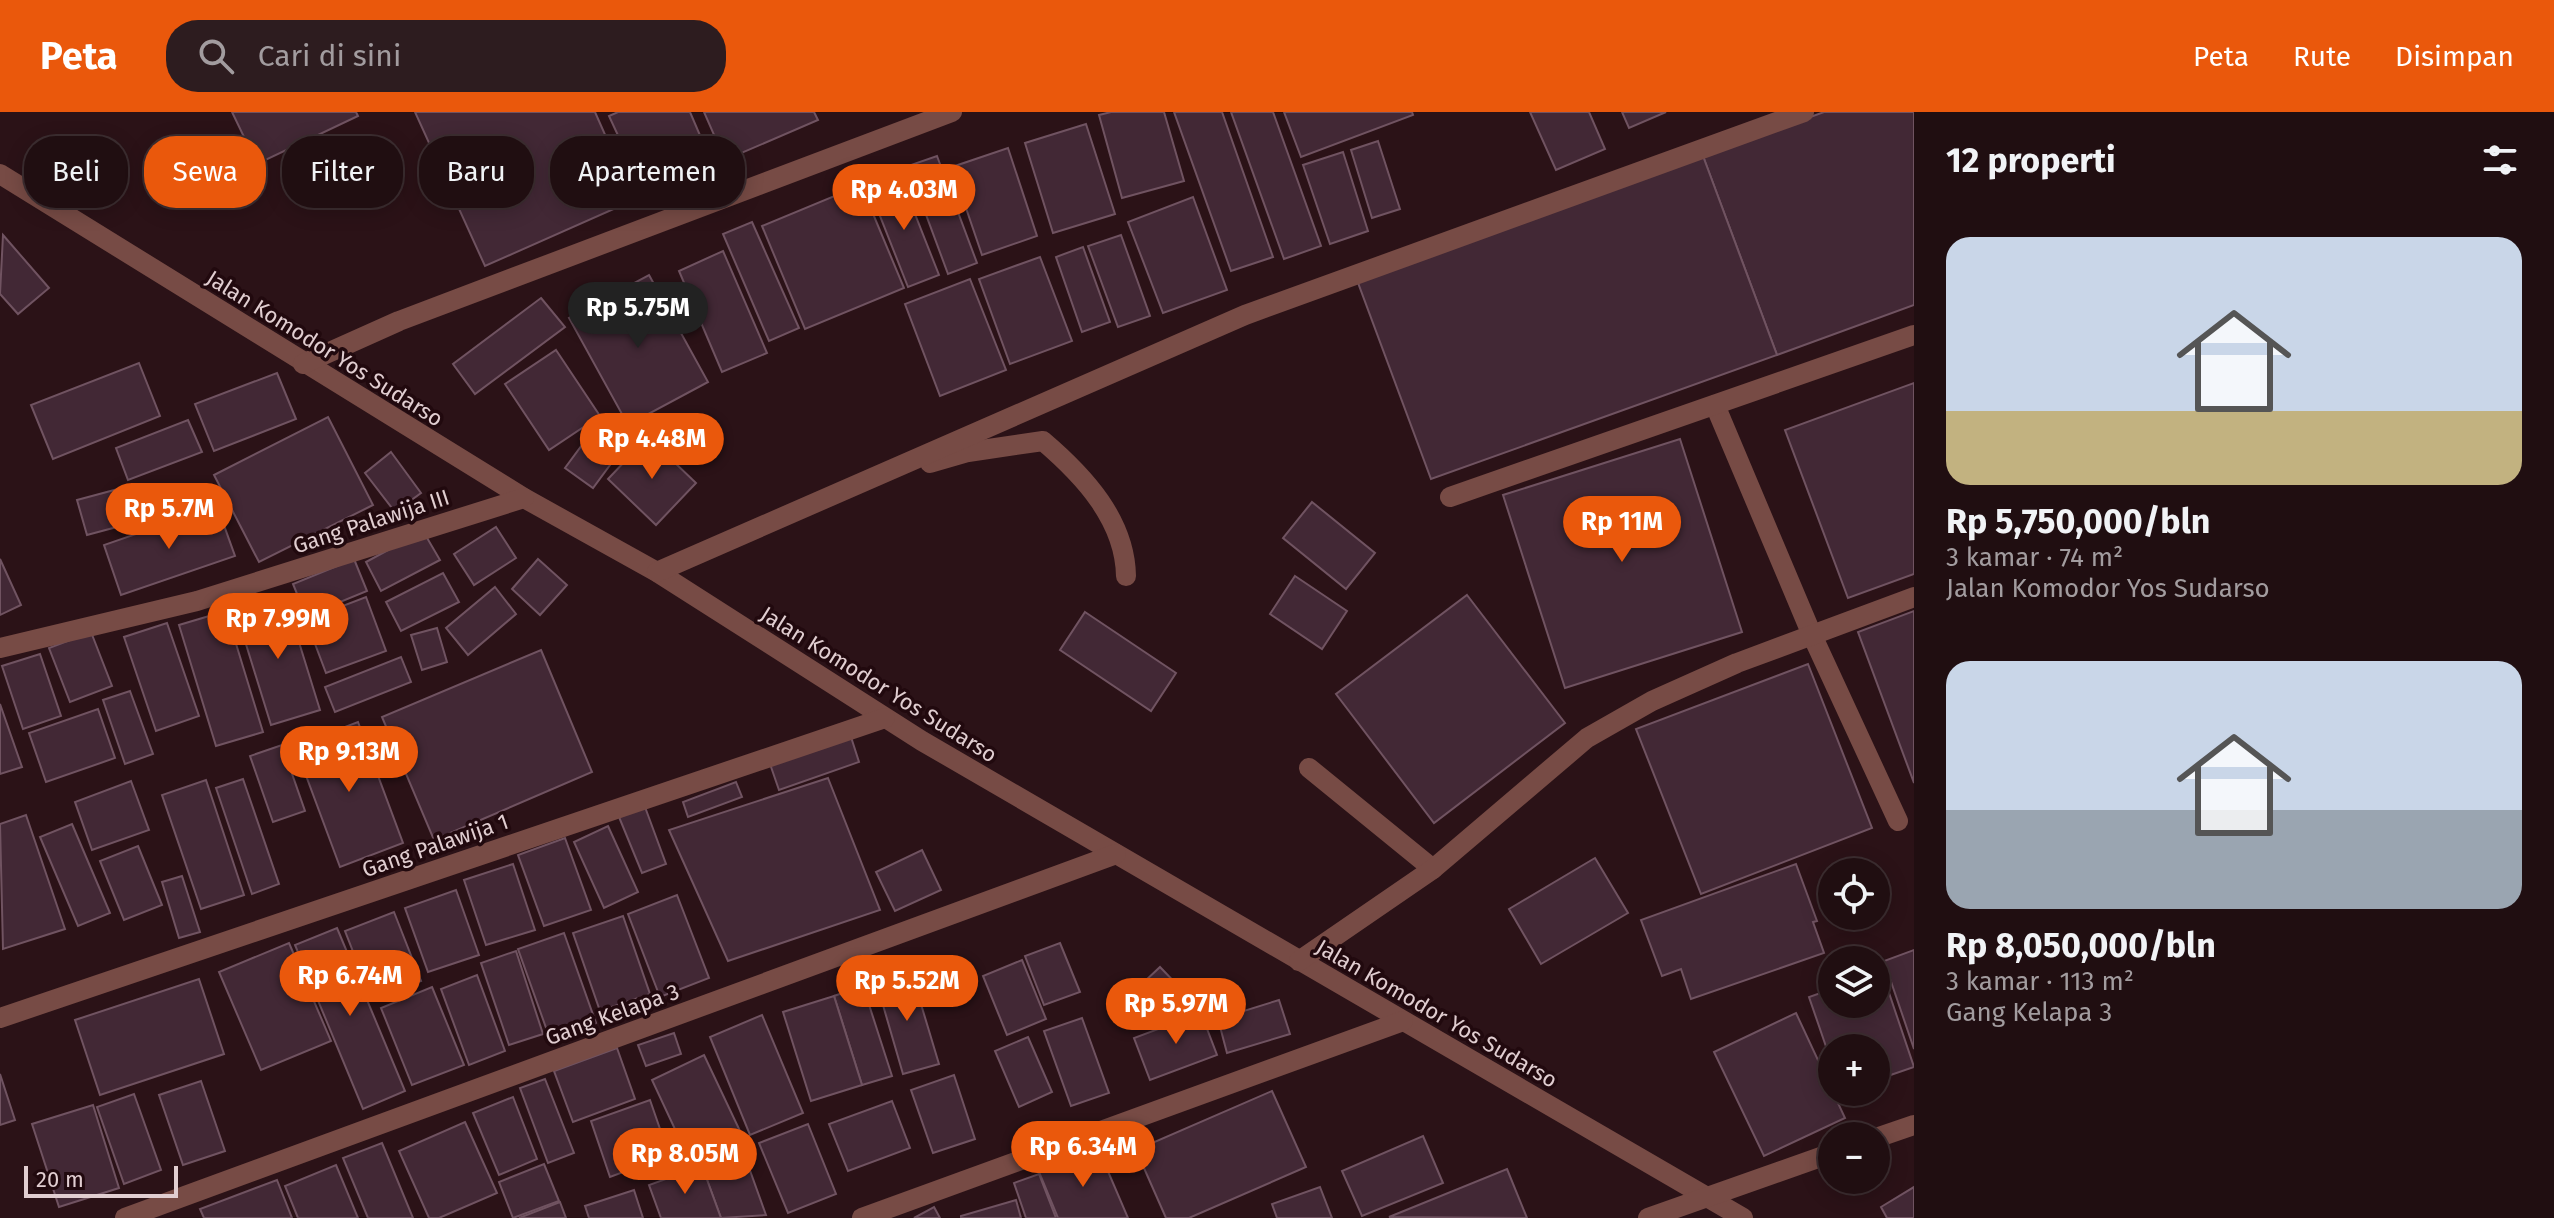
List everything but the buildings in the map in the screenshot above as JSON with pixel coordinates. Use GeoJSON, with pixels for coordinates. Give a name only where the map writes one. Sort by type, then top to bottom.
{"type":"FeatureCollection","features":[{"type":"Feature","properties":{"kind":"street"},"geometry":{"type":"LineString","coordinates":[[303,364],[399,321],[952,112]]}},
{"type":"Feature","properties":{"kind":"street"},"geometry":{"type":"LineString","coordinates":[[657,572],[1245,315],[1804,112]]}},
{"type":"Feature","properties":{"kind":"street","name":"Jalan Komodor Yos Sudarso"},"geometry":{"type":"LineString","coordinates":[[0,174],[524,498],[657,572],[885,718],[1743,1218]]}},
{"type":"Feature","properties":{"kind":"street"},"geometry":{"type":"LineString","coordinates":[[1450,497],[1914,335]]}},
{"type":"Feature","properties":{"kind":"street"},"geometry":{"type":"LineString","coordinates":[[1715,405],[1812,635],[1898,821]]}},
{"type":"Feature","properties":{"kind":"street"},"geometry":{"type":"LineString","coordinates":[[853,485],[968,452],[1043,441],[1094,490],[1126,553],[1126,576]]}},
{"type":"Feature","properties":{"kind":"street","name":"Gang Palawija III"},"geometry":{"type":"LineString","coordinates":[[0,648],[197,601],[524,498]]}},
{"type":"Feature","properties":{"kind":"street"},"geometry":{"type":"LineString","coordinates":[[1299,961],[1433,869],[1587,738],[1652,701],[1914,597]]}},
{"type":"Feature","properties":{"kind":"street","name":"Gang Palawija 1"},"geometry":{"type":"LineString","coordinates":[[0,1018],[885,718]]}},
{"type":"Feature","properties":{"kind":"street"},"geometry":{"type":"LineString","coordinates":[[1309,768],[1433,869]]}},
{"type":"Feature","properties":{"kind":"street","name":"Gang Kelapa 3"},"geometry":{"type":"LineString","coordinates":[[125,1218],[1116,854]]}},
{"type":"Feature","properties":{"kind":"street"},"geometry":{"type":"LineString","coordinates":[[862,1218],[1403,1021]]}},
{"type":"Feature","properties":{"kind":"street"},"geometry":{"type":"LineString","coordinates":[[1890,1133],[1914,1125]]}},
{"type":"Feature","properties":{"kind":"street"},"geometry":{"type":"LineString","coordinates":[[1648,1218],[1818,1158]]}}]}
